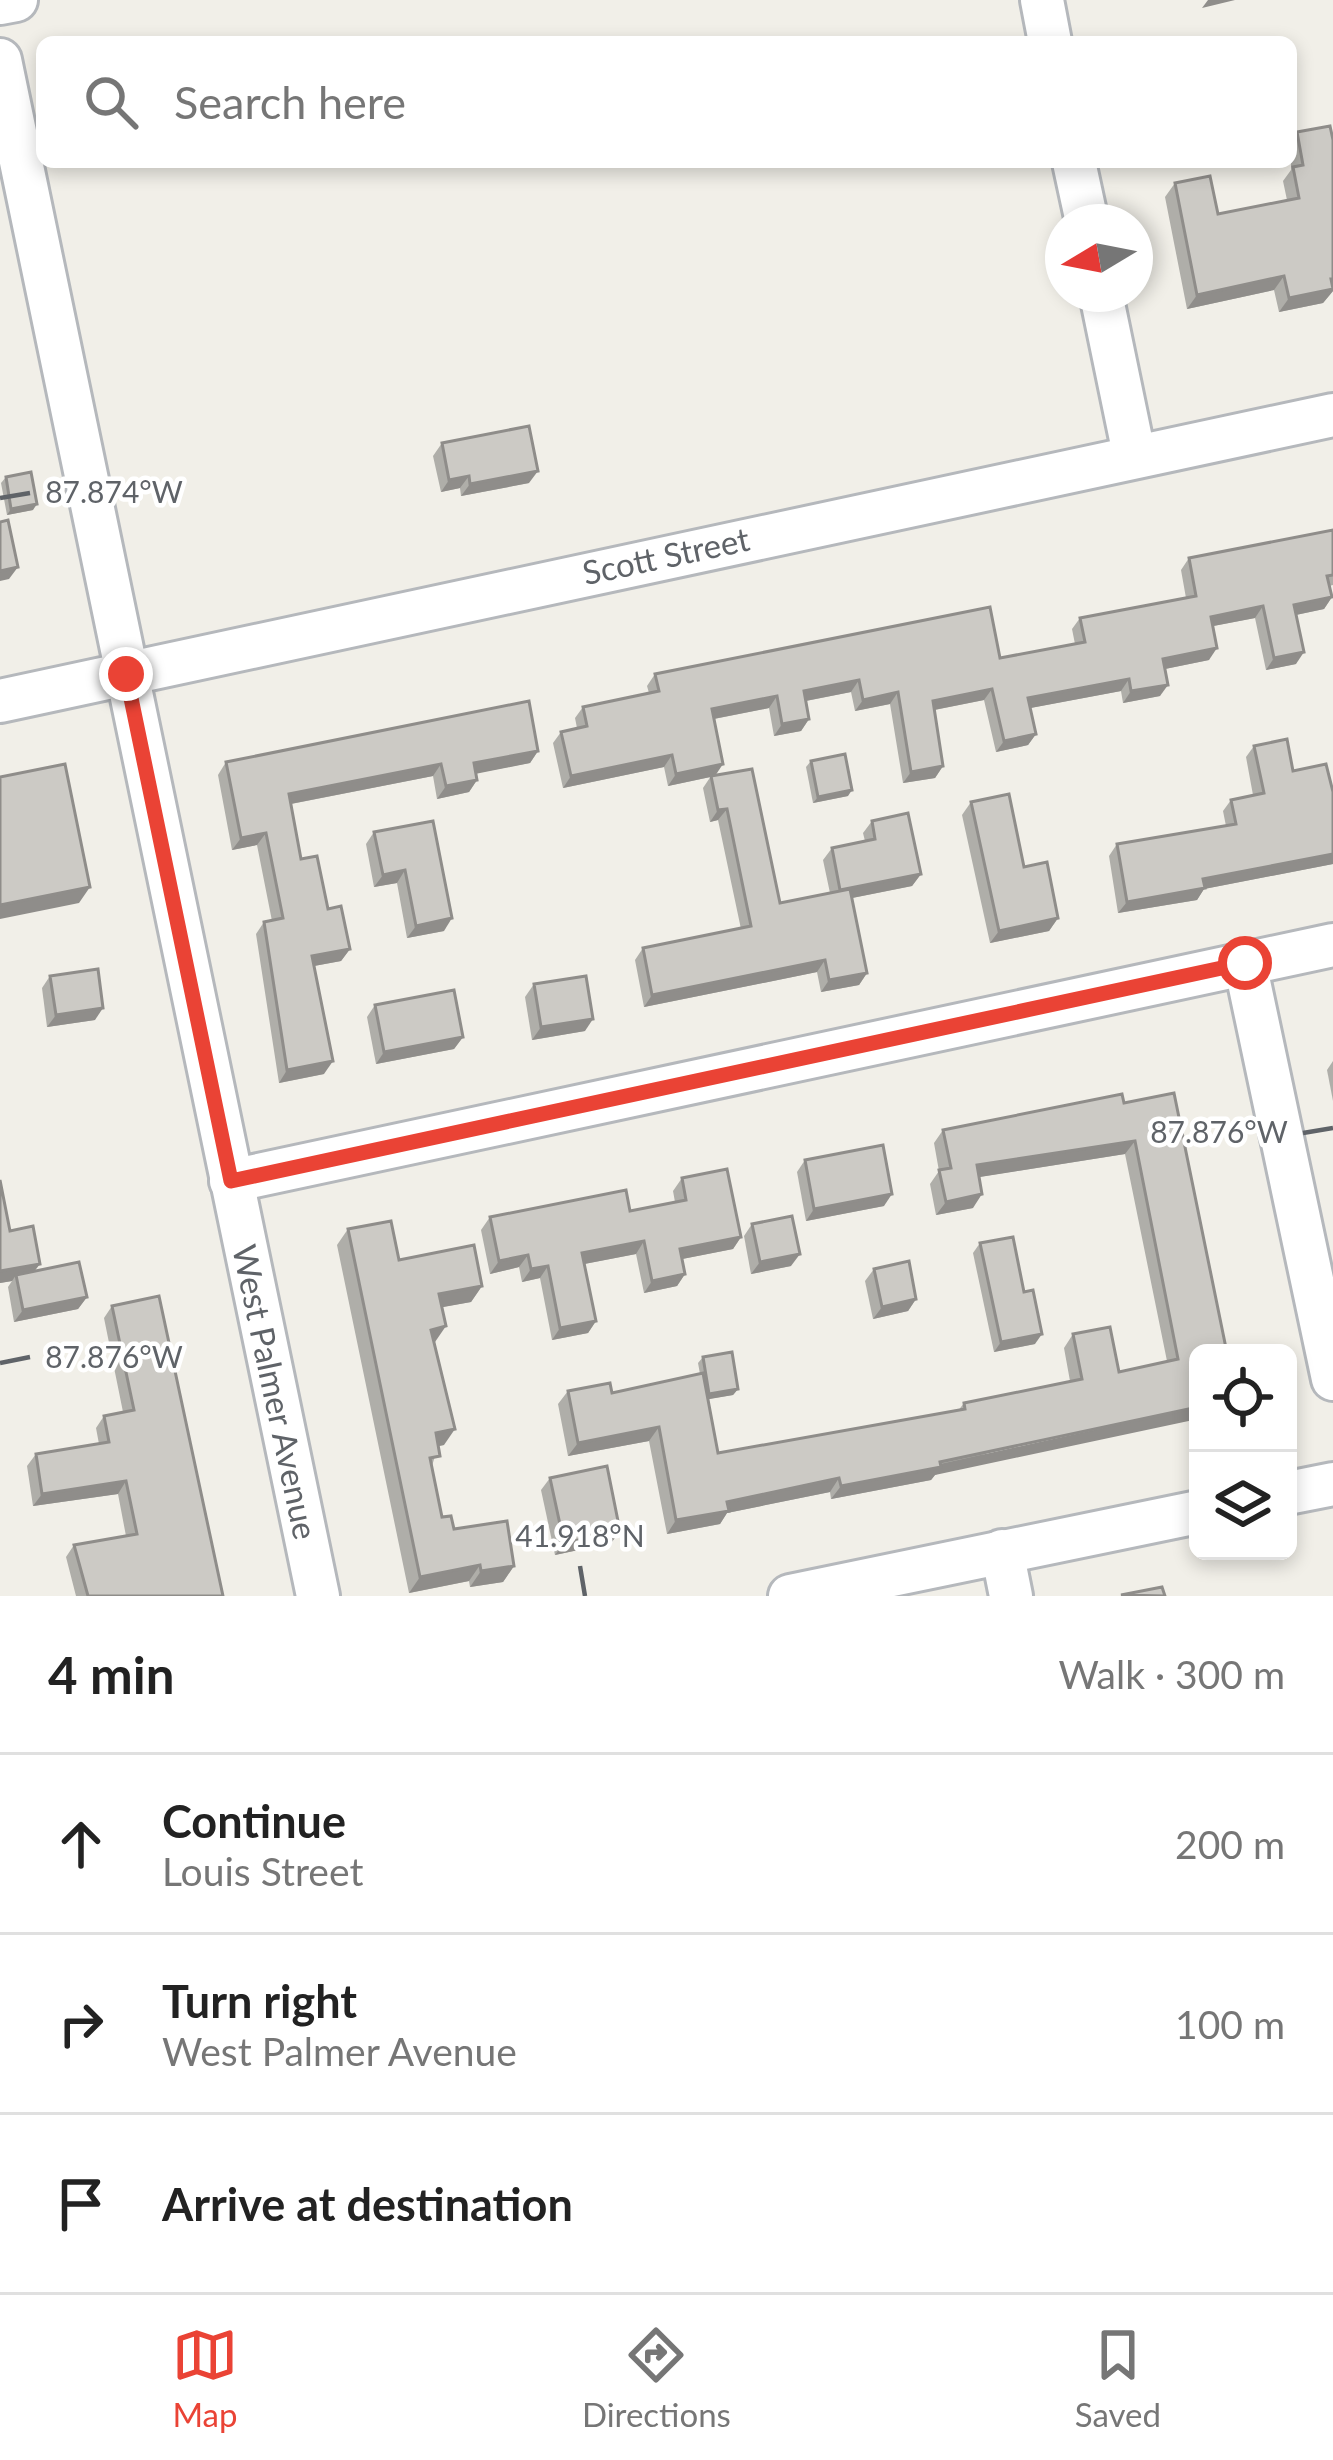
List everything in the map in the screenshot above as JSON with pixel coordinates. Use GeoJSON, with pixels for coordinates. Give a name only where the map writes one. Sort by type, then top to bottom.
{"type":"FeatureCollection","features":[{"type":"Feature","properties":{"kind":"street"},"geometry":{"type":"LineString","coordinates":[[0,3],[16,0]]}},
{"type":"Feature","properties":{"kind":"street"},"geometry":{"type":"LineString","coordinates":[[1042,0],[1049,36]]}},
{"type":"Feature","properties":{"kind":"street","name":"West Palmer Avenue"},"geometry":{"type":"LineString","coordinates":[[0,60],[318,1596]]}},
{"type":"Feature","properties":{"kind":"street"},"geometry":{"type":"LineString","coordinates":[[1075,168],[1083,204]]}},
{"type":"Feature","properties":{"kind":"street"},"geometry":{"type":"LineString","coordinates":[[1105,312],[1134,454]]}},
{"type":"Feature","properties":{"kind":"street","name":"Scott Street"},"geometry":{"type":"LineString","coordinates":[[0,700],[1333,415]]}},
{"type":"Feature","properties":{"kind":"street"},"geometry":{"type":"LineString","coordinates":[[231,1181],[1333,945]]}},
{"type":"Feature","properties":{"kind":"street"},"geometry":{"type":"LineString","coordinates":[[1245,963],[1333,1379]]}},
{"type":"Feature","properties":{"kind":"street"},"geometry":{"type":"LineString","coordinates":[[1297,1491],[1333,1484]]}},
{"type":"Feature","properties":{"kind":"street"},"geometry":{"type":"LineString","coordinates":[[790,1596],[1189,1514]]}},
{"type":"Feature","properties":{"kind":"street"},"geometry":{"type":"LineString","coordinates":[[1002,1551],[1011,1596]]}},
{"type":"Feature","properties":{"kind":"building"},"geometry":{"type":"Polygon","coordinates":[[[1330,126],[1333,289],[1289,298],[1284,276],[1197,295],[1175,183],[1210,176],[1218,214],[1299,198],[1293,168],[1303,165],[1297,132],[1330,126]]]}},
{"type":"Feature","properties":{"kind":"building"},"geometry":{"type":"Polygon","coordinates":[[[529,426],[538,471],[470,484],[469,476],[449,480],[442,443],[529,426]]]}},
{"type":"Feature","properties":{"kind":"building"},"geometry":{"type":"Polygon","coordinates":[[[31,472],[37,504],[11,509],[6,477],[31,472]]]}},
{"type":"Feature","properties":{"kind":"building"},"geometry":{"type":"Polygon","coordinates":[[[8,520],[18,567],[0,571],[0,522],[8,520]]]}},
{"type":"Feature","properties":{"kind":"building"},"geometry":{"type":"Polygon","coordinates":[[[1333,530],[1333,575],[1327,576],[1332,597],[1294,605],[1304,652],[1274,658],[1263,606],[1211,617],[1217,648],[1163,659],[1168,685],[1131,691],[1129,679],[1028,698],[1036,734],[1004,741],[992,689],[933,701],[943,766],[911,772],[898,692],[863,700],[859,680],[804,691],[809,719],[782,724],[777,696],[712,709],[723,764],[676,774],[672,755],[571,776],[561,732],[587,726],[583,707],[659,691],[655,674],[990,607],[1000,658],[1085,642],[1080,618],[1196,596],[1189,558],[1333,530]]]}},
{"type":"Feature","properties":{"kind":"building"},"geometry":{"type":"Polygon","coordinates":[[[529,701],[538,751],[474,763],[477,780],[446,786],[441,764],[289,794],[301,859],[317,856],[328,909],[341,906],[350,949],[312,956],[333,1061],[287,1070],[264,922],[283,918],[266,833],[241,838],[226,762],[529,701]]]}},
{"type":"Feature","properties":{"kind":"building"},"geometry":{"type":"Polygon","coordinates":[[[1287,739],[1293,771],[1326,764],[1333,792],[1333,854],[1203,879],[1205,888],[1127,902],[1117,844],[1236,824],[1231,800],[1264,793],[1254,746],[1287,739]]]}},
{"type":"Feature","properties":{"kind":"building"},"geometry":{"type":"Polygon","coordinates":[[[845,754],[852,790],[818,797],[811,761],[845,754]]]}},
{"type":"Feature","properties":{"kind":"building"},"geometry":{"type":"Polygon","coordinates":[[[65,764],[90,887],[0,905],[0,777],[65,764]]]}},
{"type":"Feature","properties":{"kind":"building"},"geometry":{"type":"Polygon","coordinates":[[[752,769],[780,903],[850,889],[867,973],[829,980],[825,960],[652,995],[643,948],[751,926],[727,809],[718,810],[711,776],[752,769]]]}},
{"type":"Feature","properties":{"kind":"building"},"geometry":{"type":"Polygon","coordinates":[[[1009,794],[1024,867],[1047,862],[1058,918],[999,931],[971,802],[1009,794]]]}},
{"type":"Feature","properties":{"kind":"building"},"geometry":{"type":"Polygon","coordinates":[[[908,813],[921,874],[840,890],[832,848],[875,839],[872,821],[908,813]]]}},
{"type":"Feature","properties":{"kind":"building"},"geometry":{"type":"Polygon","coordinates":[[[433,821],[452,918],[416,926],[405,870],[383,875],[374,832],[433,821]]]}},
{"type":"Feature","properties":{"kind":"building"},"geometry":{"type":"Polygon","coordinates":[[[98,969],[103,1008],[56,1015],[50,976],[98,969]]]}},
{"type":"Feature","properties":{"kind":"building"},"geometry":{"type":"Polygon","coordinates":[[[586,976],[593,1019],[541,1027],[534,984],[586,976]]]}},
{"type":"Feature","properties":{"kind":"building"},"geometry":{"type":"Polygon","coordinates":[[[454,990],[463,1037],[384,1052],[375,1005],[454,990]]]}},
{"type":"Feature","properties":{"kind":"building"},"geometry":{"type":"Polygon","coordinates":[[[1174,1093],[1225,1344],[1189,1344],[1189,1409],[940,1462],[941,1467],[841,1486],[839,1478],[727,1502],[729,1511],[676,1520],[659,1427],[578,1443],[568,1391],[610,1383],[612,1393],[703,1373],[718,1453],[965,1409],[964,1403],[1082,1379],[1073,1334],[1110,1327],[1119,1372],[1178,1359],[1135,1141],[977,1165],[982,1194],[946,1202],[939,1170],[951,1168],[943,1130],[1122,1094],[1124,1103],[1174,1093]]]}},
{"type":"Feature","properties":{"kind":"building"},"geometry":{"type":"Polygon","coordinates":[[[883,1145],[892,1194],[814,1209],[805,1160],[883,1145]]]}},
{"type":"Feature","properties":{"kind":"building"},"geometry":{"type":"Polygon","coordinates":[[[727,1169],[741,1237],[680,1249],[685,1274],[652,1281],[644,1241],[582,1253],[596,1321],[560,1328],[548,1266],[531,1269],[528,1255],[499,1261],[490,1217],[626,1190],[630,1211],[686,1200],[682,1178],[727,1169]]]}},
{"type":"Feature","properties":{"kind":"building"},"geometry":{"type":"Polygon","coordinates":[[[0,1180],[10,1231],[33,1226],[40,1264],[0,1271],[0,1180]]]}},
{"type":"Feature","properties":{"kind":"building"},"geometry":{"type":"Polygon","coordinates":[[[792,1216],[800,1254],[760,1262],[752,1224],[792,1216]]]}},
{"type":"Feature","properties":{"kind":"building"},"geometry":{"type":"Polygon","coordinates":[[[391,1221],[399,1260],[474,1245],[482,1286],[439,1294],[446,1326],[431,1330],[455,1429],[436,1433],[440,1456],[430,1458],[442,1517],[451,1516],[454,1529],[507,1521],[514,1566],[481,1571],[480,1565],[420,1577],[348,1229],[391,1221]]]}},
{"type":"Feature","properties":{"kind":"building"},"geometry":{"type":"Polygon","coordinates":[[[1013,1237],[1024,1292],[1033,1290],[1042,1334],[1001,1342],[980,1243],[1013,1237]]]}},
{"type":"Feature","properties":{"kind":"building"},"geometry":{"type":"Polygon","coordinates":[[[909,1261],[916,1299],[882,1307],[874,1269],[909,1261]]]}},
{"type":"Feature","properties":{"kind":"building"},"geometry":{"type":"Polygon","coordinates":[[[79,1262],[87,1297],[23,1310],[16,1275],[79,1262]]]}},
{"type":"Feature","properties":{"kind":"building"},"geometry":{"type":"Polygon","coordinates":[[[159,1296],[223,1596],[88,1596],[74,1545],[137,1534],[126,1481],[42,1494],[36,1454],[109,1442],[104,1416],[134,1410],[112,1306],[159,1296]]]}},
{"type":"Feature","properties":{"kind":"building"},"geometry":{"type":"Polygon","coordinates":[[[732,1352],[738,1389],[709,1394],[703,1357],[732,1352]]]}},
{"type":"Feature","properties":{"kind":"building"},"geometry":{"type":"Polygon","coordinates":[[[607,1466],[620,1531],[564,1543],[550,1478],[607,1466]]]}},
{"type":"Feature","properties":{"kind":"building"},"geometry":{"type":"Polygon","coordinates":[[[1162,1587],[1165,1596],[1121,1595],[1162,1587]]]}},
{"type":"Feature","properties":{"kind":"route"},"geometry":{"type":"LineString","coordinates":[[126,674],[231,1181],[1245,963]]}}]}
